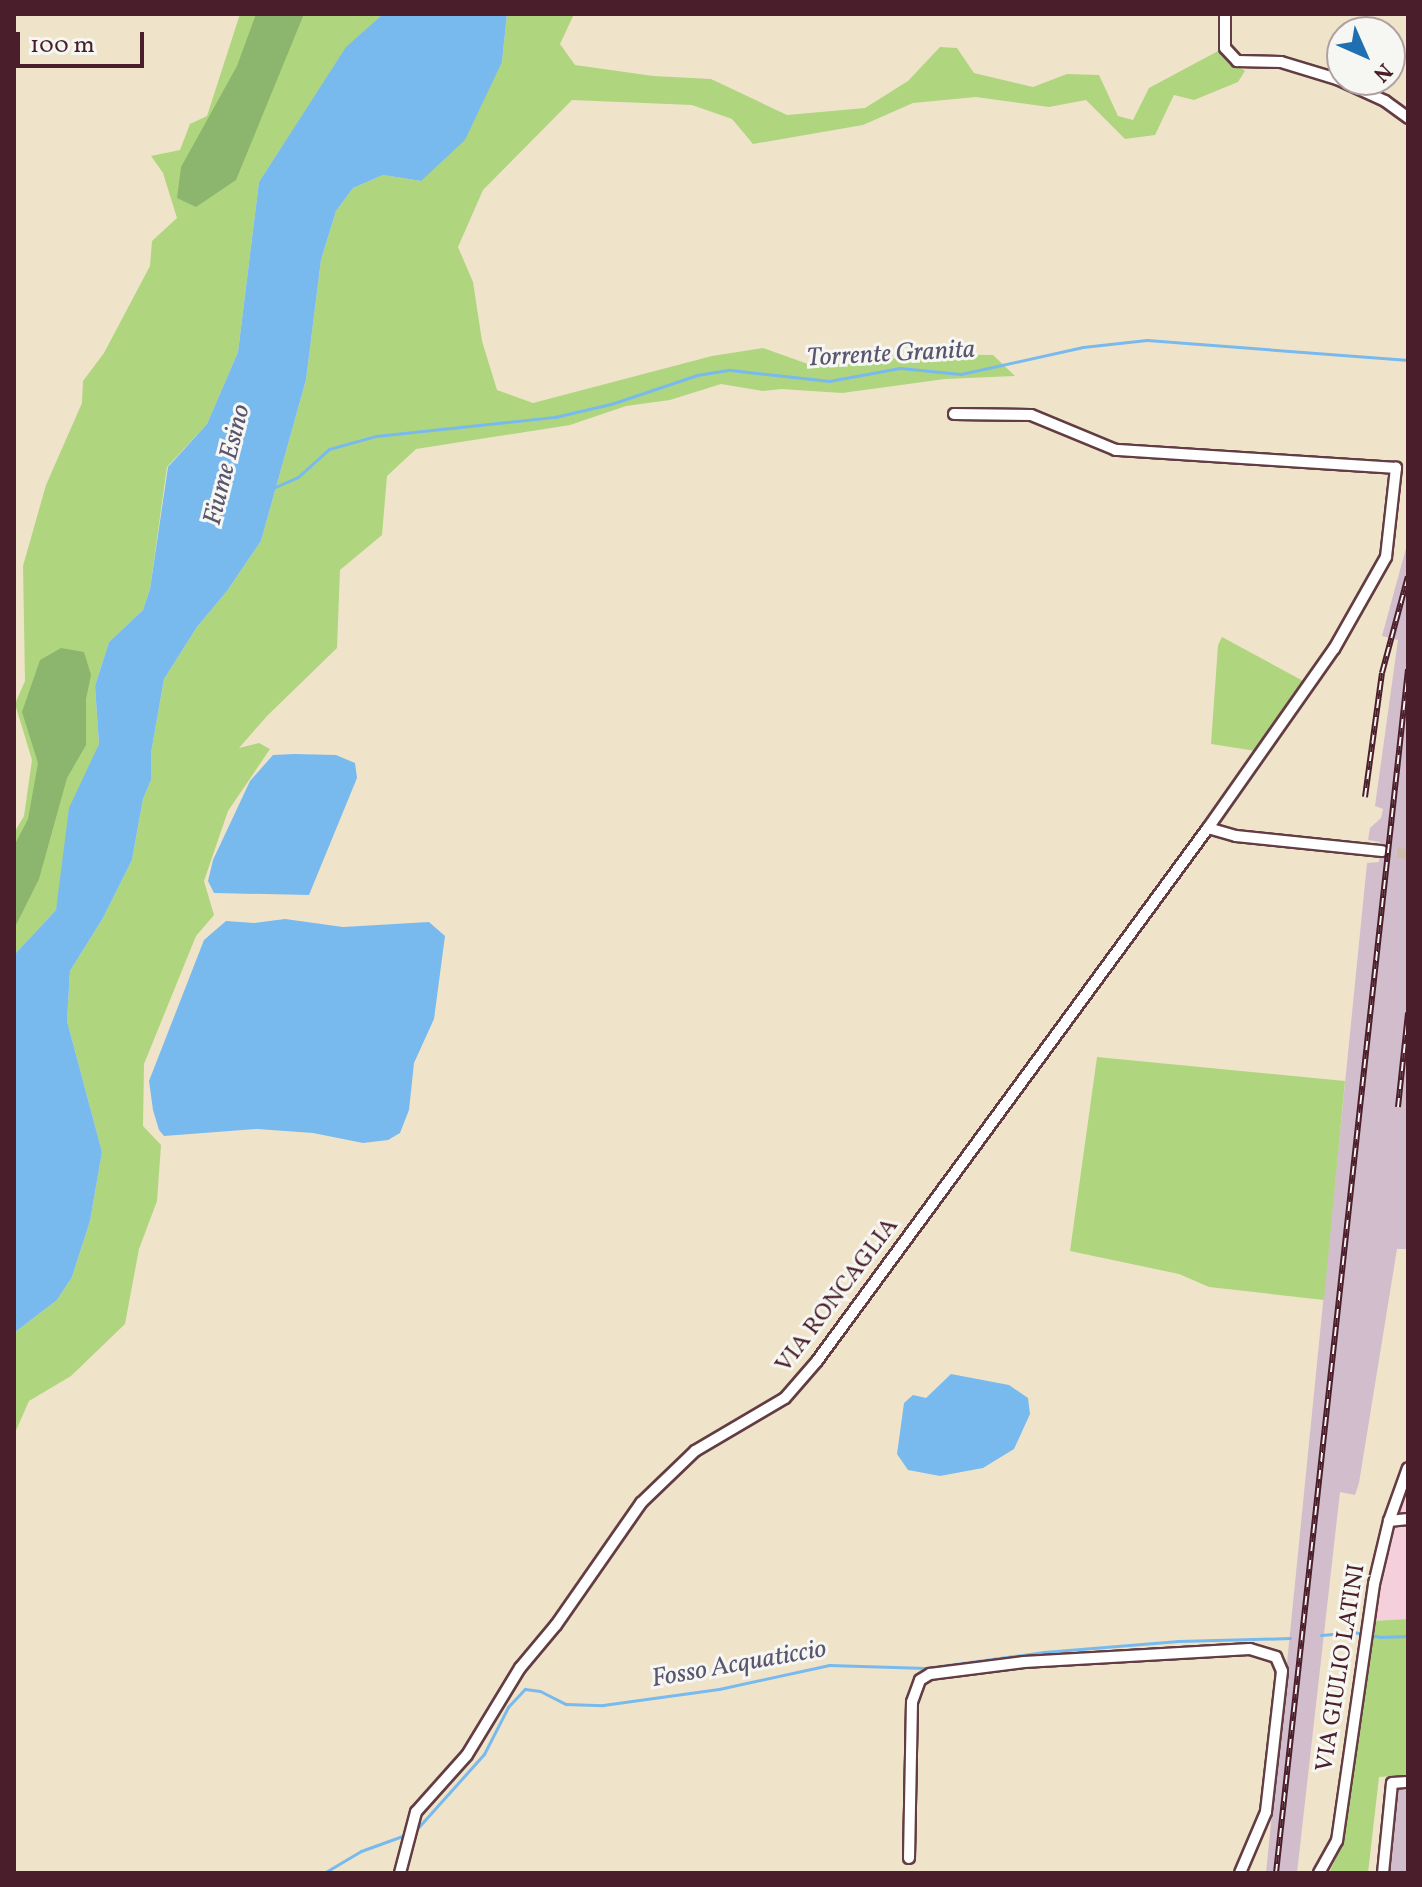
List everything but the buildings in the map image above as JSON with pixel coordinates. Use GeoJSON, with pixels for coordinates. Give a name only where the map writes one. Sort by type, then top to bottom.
{"type":"FeatureCollection","features":[{"type":"Feature","properties":{"kind":"street"},"geometry":{"type":"LineString","coordinates":[[1225,14],[1225,48],[1237,61],[1281,62],[1337,79],[1385,101],[1408,118]]}},
{"type":"Feature","properties":{"kind":"street","name":"VIA RONCAGLIA"},"geometry":{"type":"LineString","coordinates":[[400,1873],[423,1801],[467,1755],[520,1668],[556,1625],[651,1491],[695,1451],[785,1398],[817,1361],[1208,828],[1334,649],[1372,587],[1388,547],[1396,468],[1116,450],[1031,415],[954,414]]}},
{"type":"Feature","properties":{"kind":"street"},"geometry":{"type":"LineString","coordinates":[[1208,828],[1236,836],[1382,851]]}},
{"type":"Feature","properties":{"kind":"street","name":"VIA GIULIO LATINI"},"geometry":{"type":"LineString","coordinates":[[1319,1873],[1337,1841],[1367,1626],[1389,1521],[1408,1468]]}},
{"type":"Feature","properties":{"kind":"street"},"geometry":{"type":"LineString","coordinates":[[1389,1521],[1408,1519]]}},
{"type":"Feature","properties":{"kind":"street"},"geometry":{"type":"LineString","coordinates":[[909,1858],[912,1702],[920,1680],[930,1674],[1024,1662],[1250,1649],[1276,1657],[1282,1671],[1266,1812],[1240,1873]]}},
{"type":"Feature","properties":{"kind":"street"},"geometry":{"type":"LineString","coordinates":[[1383,1873],[1392,1783],[1408,1782]]}},
{"type":"Feature","properties":{"kind":"shaded area"},"geometry":{"type":"Polygon","coordinates":[[[1408,541],[1408,1249],[1397,1249],[1359,1483],[1355,1495],[1340,1492],[1297,1873],[1266,1873],[1367,863],[1379,862],[1380,842],[1368,840],[1370,828],[1381,818],[1383,809],[1375,806],[1398,640],[1382,636],[1408,541]]]}},
{"type":"Feature","properties":{"kind":"shaded area"},"geometry":{"type":"Polygon","coordinates":[[[1408,1468],[1408,1619],[1368,1621],[1408,1468]]]}},
{"type":"Feature","properties":{"kind":"shaded area"},"geometry":{"type":"Polygon","coordinates":[[[1408,1782],[1408,1873],[1379,1873],[1392,1783],[1408,1782]]]}},
{"type":"Feature","properties":{"kind":"green space"},"geometry":{"type":"Polygon","coordinates":[[[240,14],[383,14],[346,48],[259,182],[238,352],[207,424],[167,467],[150,589],[143,610],[109,642],[95,686],[99,744],[88,773],[56,910],[14,955],[14,833],[24,816],[32,760],[15,704],[25,681],[23,566],[46,485],[82,403],[83,381],[104,353],[150,266],[152,241],[177,218],[163,173],[151,156],[180,150],[190,124],[207,116],[240,14]]]}},
{"type":"Feature","properties":{"kind":"green space"},"geometry":{"type":"Polygon","coordinates":[[[256,14],[304,14],[236,180],[196,207],[177,198],[181,167],[237,66],[256,14]]]}},
{"type":"Feature","properties":{"kind":"green space"},"geometry":{"type":"Polygon","coordinates":[[[507,14],[574,14],[560,44],[575,65],[653,76],[711,79],[787,115],[865,108],[908,81],[940,47],[957,48],[974,73],[1033,87],[1067,74],[1099,75],[1118,116],[1133,120],[1149,88],[1220,50],[1245,71],[1238,82],[1194,100],[1174,95],[1155,135],[1125,139],[1086,100],[1049,107],[976,97],[913,103],[863,125],[753,144],[732,119],[692,105],[572,100],[483,190],[458,247],[473,282],[482,341],[497,390],[533,403],[712,356],[763,348],[808,364],[867,364],[915,354],[993,355],[1015,376],[945,379],[842,393],[781,389],[763,391],[721,384],[670,400],[626,406],[570,425],[416,449],[387,476],[382,535],[340,570],[337,648],[239,748],[259,743],[270,749],[228,811],[204,881],[214,915],[196,936],[144,1064],[143,1126],[161,1145],[157,1201],[139,1249],[125,1324],[71,1376],[29,1401],[14,1435],[14,1333],[57,1300],[72,1277],[90,1221],[102,1152],[67,1021],[70,971],[103,918],[132,860],[143,799],[151,780],[151,753],[164,679],[197,627],[227,591],[261,541],[306,380],[321,260],[336,211],[353,188],[383,175],[421,181],[502,62],[507,14]]]}},
{"type":"Feature","properties":{"kind":"green space"},"geometry":{"type":"Polygon","coordinates":[[[1222,637],[1305,682],[1256,751],[1211,744],[1218,645],[1222,637]]]}},
{"type":"Feature","properties":{"kind":"green space"},"geometry":{"type":"Polygon","coordinates":[[[61,648],[84,652],[91,675],[86,699],[86,745],[67,778],[39,879],[14,929],[14,846],[28,819],[38,763],[22,712],[40,660],[61,648]]]}},
{"type":"Feature","properties":{"kind":"green space"},"geometry":{"type":"Polygon","coordinates":[[[1097,1057],[1345,1081],[1324,1300],[1209,1287],[1179,1274],[1070,1251],[1097,1057]]]}},
{"type":"Feature","properties":{"kind":"green space"},"geometry":{"type":"Polygon","coordinates":[[[1408,1619],[1408,1775],[1379,1777],[1368,1873],[1329,1873],[1339,1852],[1347,1818],[1372,1621],[1408,1619]]]}},
{"type":"Feature","properties":{"kind":"water","name":"Fiume Esino"},"geometry":{"type":"Polygon","coordinates":[[[383,14],[507,14],[502,62],[465,140],[421,181],[383,175],[353,188],[336,211],[321,260],[306,380],[261,541],[227,591],[197,627],[164,679],[151,753],[151,780],[143,799],[132,860],[103,918],[70,971],[67,1021],[102,1152],[90,1221],[72,1277],[57,1300],[14,1333],[14,955],[56,910],[69,808],[99,744],[95,686],[109,642],[143,610],[150,589],[168,467],[207,424],[238,352],[259,182],[346,47],[383,14]]]}},
{"type":"Feature","properties":{"kind":"water"},"geometry":{"type":"Polygon","coordinates":[[[273,755],[336,755],[355,763],[357,778],[309,895],[214,893],[208,881],[213,860],[250,781],[273,755]]]}},
{"type":"Feature","properties":{"kind":"water"},"geometry":{"type":"Polygon","coordinates":[[[285,919],[343,927],[429,922],[445,936],[434,1019],[414,1063],[409,1110],[400,1133],[388,1140],[363,1143],[313,1133],[257,1129],[164,1136],[153,1110],[149,1081],[204,940],[226,921],[254,923],[285,919]]]}},
{"type":"Feature","properties":{"kind":"water"},"geometry":{"type":"Polygon","coordinates":[[[951,1374],[1009,1385],[1028,1398],[1030,1414],[1014,1449],[983,1468],[940,1476],[908,1470],[897,1454],[904,1403],[913,1395],[926,1398],[951,1374]]]}},
{"type":"Feature","properties":{"kind":"waterway","name":"Torrente Granita"},"geometry":{"type":"LineString","coordinates":[[273,488],[298,477],[329,449],[376,436],[555,417],[611,404],[697,375],[730,370],[829,381],[900,368],[961,374],[1083,347],[1147,340],[1408,360]]}},
{"type":"Feature","properties":{"kind":"waterway","name":"Fosso Acquaticcio"},"geometry":{"type":"LineString","coordinates":[[1321,1635],[1353,1632],[1380,1637],[1408,1636]]}},
{"type":"Feature","properties":{"kind":"waterway","name":"Fosso Acquaticcio"},"geometry":{"type":"LineString","coordinates":[[415,1831],[484,1754],[508,1707],[525,1689],[540,1691],[566,1704],[603,1705],[719,1689],[829,1665],[926,1668],[1044,1652],[1179,1641],[1290,1638]]}},
{"type":"Feature","properties":{"kind":"waterway","name":"Fosso Acquaticcio"},"geometry":{"type":"LineString","coordinates":[[324,1873],[361,1851],[408,1834]]}},
{"type":"Feature","properties":{"kind":"tunnel"},"geometry":{"type":"LineString","coordinates":[[1382,851],[1408,854]]}},
{"type":"Feature","properties":{"kind":"railway"},"geometry":{"type":"LineString","coordinates":[[1365,797],[1382,673],[1408,576]]}},
{"type":"Feature","properties":{"kind":"railway"},"geometry":{"type":"LineString","coordinates":[[1276,1873],[1408,669]]}},
{"type":"Feature","properties":{"kind":"railway"},"geometry":{"type":"LineString","coordinates":[[1398,1107],[1408,1013]]}}]}
